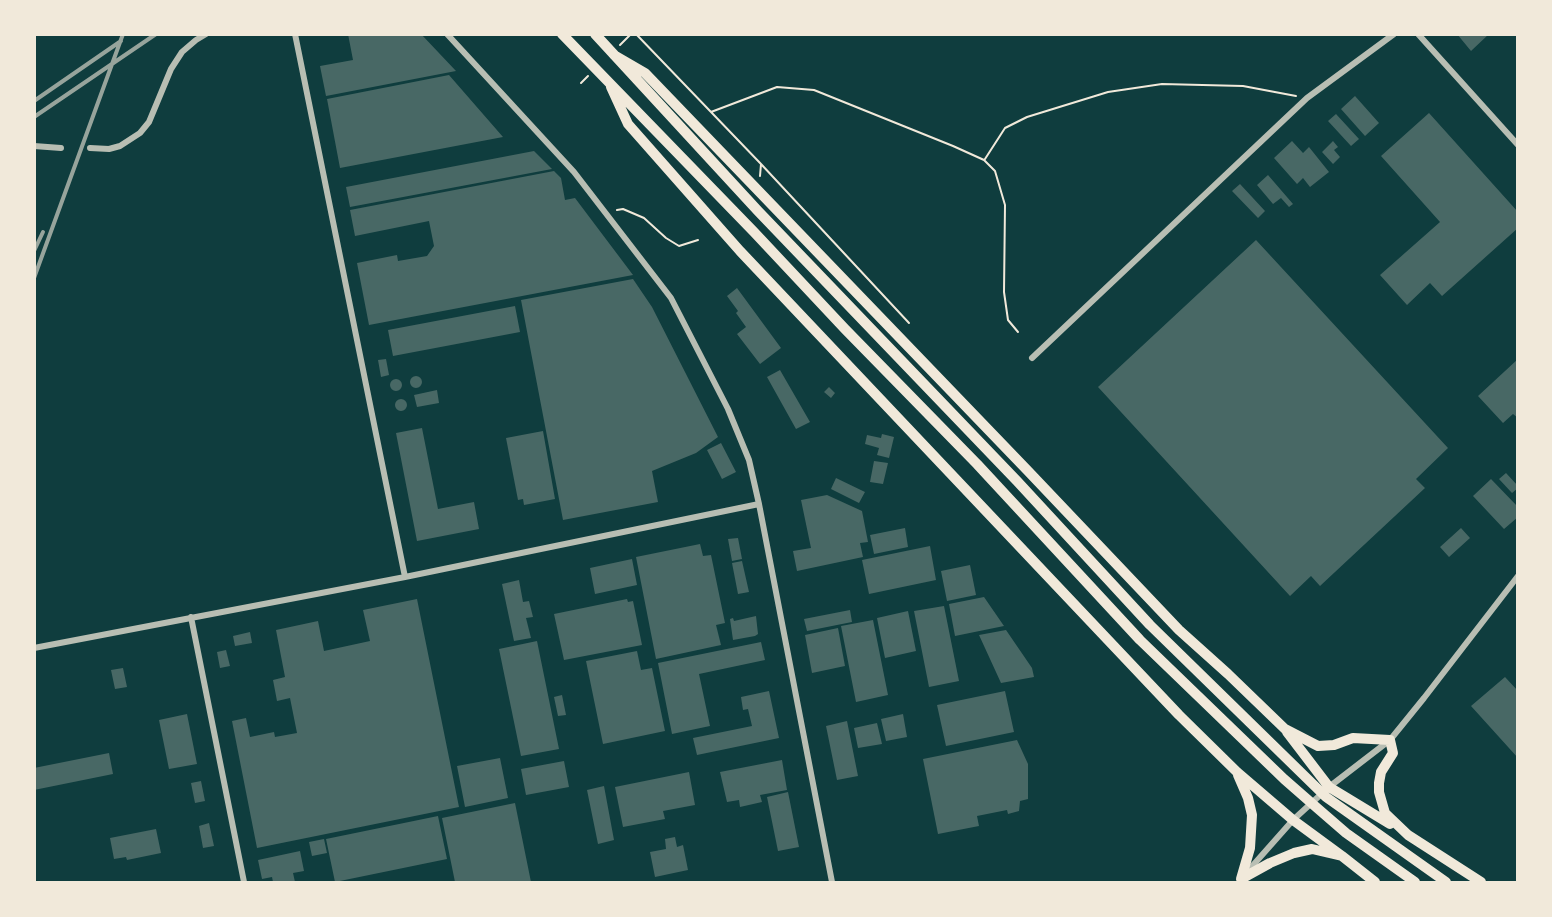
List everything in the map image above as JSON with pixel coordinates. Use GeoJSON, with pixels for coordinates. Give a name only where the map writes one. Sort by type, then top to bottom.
{"type":"FeatureCollection","features":[{"type":"Feature","properties":{"kind":"highway"},"geometry":{"type":"LineString","coordinates":[[562,34],[977,464],[1148,648],[1284,779],[1346,833],[1415,882]]}},
{"type":"Feature","properties":{"kind":"highway"},"geometry":{"type":"LineString","coordinates":[[595,34],[758,211],[1150,625],[1326,797],[1446,882]]}},
{"type":"Feature","properties":{"kind":"highway"},"geometry":{"type":"LineString","coordinates":[[614,55],[653,81],[1179,630],[1285,729],[1329,786],[1481,882]]}},
{"type":"Feature","properties":{"kind":"highway"},"geometry":{"type":"LineString","coordinates":[[606,79],[628,124],[740,251],[1162,698],[1237,772],[1293,820],[1376,882]]}},
{"type":"Feature","properties":{"kind":"highway"},"geometry":{"type":"LineString","coordinates":[[1285,729],[1318,746],[1334,745],[1353,738],[1390,740],[1393,753],[1381,772],[1379,792],[1385,813],[1408,835]]}},
{"type":"Feature","properties":{"kind":"highway"},"geometry":{"type":"LineString","coordinates":[[1237,772],[1248,798],[1252,815],[1250,848],[1240,881]]}},
{"type":"Feature","properties":{"kind":"highway"},"geometry":{"type":"LineString","coordinates":[[1240,881],[1270,863],[1294,853],[1312,849],[1342,856]]}},
{"type":"Feature","properties":{"kind":"street"},"geometry":{"type":"LineString","coordinates":[[90,148],[109,149],[120,146],[141,133],[149,122],[171,69],[182,52],[206,34]]}},
{"type":"Feature","properties":{"kind":"street"},"geometry":{"type":"LineString","coordinates":[[295,34],[405,577]]}},
{"type":"Feature","properties":{"kind":"street"},"geometry":{"type":"LineString","coordinates":[[447,34],[574,172],[670,298],[728,409],[749,460],[759,504],[832,882]]}},
{"type":"Feature","properties":{"kind":"street"},"geometry":{"type":"LineString","coordinates":[[1032,358],[1307,98],[1394,34]]}},
{"type":"Feature","properties":{"kind":"street"},"geometry":{"type":"LineString","coordinates":[[1418,34],[1518,145]]}},
{"type":"Feature","properties":{"kind":"street"},"geometry":{"type":"LineString","coordinates":[[34,146],[61,148]]}},
{"type":"Feature","properties":{"kind":"street"},"geometry":{"type":"LineString","coordinates":[[34,648],[405,577],[759,504]]}},
{"type":"Feature","properties":{"kind":"street"},"geometry":{"type":"LineString","coordinates":[[1240,881],[1293,820],[1329,786],[1390,740],[1518,576]]}},
{"type":"Feature","properties":{"kind":"street"},"geometry":{"type":"LineString","coordinates":[[191,617],[244,882]]}},
{"type":"Feature","properties":{"kind":"path"},"geometry":{"type":"LineString","coordinates":[[636,34],[909,323]]}},
{"type":"Feature","properties":{"kind":"path"},"geometry":{"type":"LineString","coordinates":[[984,160],[1005,128],[1027,117],[1108,92],[1162,84],[1243,86],[1307,98]]}},
{"type":"Feature","properties":{"kind":"path"},"geometry":{"type":"LineString","coordinates":[[711,112],[777,87],[814,90],[984,160],[995,171],[1005,205],[1004,292],[1008,320],[1018,332]]}},
{"type":"Feature","properties":{"kind":"path"},"geometry":{"type":"LineString","coordinates":[[760,179],[761,164]]}},
{"type":"Feature","properties":{"kind":"path"},"geometry":{"type":"LineString","coordinates":[[605,213],[623,209],[644,218],[666,238],[679,246],[698,240]]}},
{"type":"Feature","properties":{"kind":"building"},"geometry":{"type":"Polygon","coordinates":[[[348,34],[421,34],[456,71],[326,96],[320,66],[353,60],[348,34]]]}},
{"type":"Feature","properties":{"kind":"building"},"geometry":{"type":"Polygon","coordinates":[[[1457,34],[1489,34],[1471,51],[1457,34]]]}},
{"type":"Feature","properties":{"kind":"building"},"geometry":{"type":"Polygon","coordinates":[[[449,75],[503,137],[340,168],[327,99],[449,75]]]}},
{"type":"Feature","properties":{"kind":"building"},"geometry":{"type":"Polygon","coordinates":[[[1355,96],[1379,123],[1365,136],[1341,109],[1355,96]]]}},
{"type":"Feature","properties":{"kind":"building"},"geometry":{"type":"Polygon","coordinates":[[[1429,113],[1518,212],[1518,228],[1442,296],[1430,283],[1407,305],[1380,275],[1440,222],[1381,156],[1429,113]]]}},
{"type":"Feature","properties":{"kind":"building"},"geometry":{"type":"Polygon","coordinates":[[[1336,114],[1359,139],[1351,146],[1328,121],[1336,114]]]}},
{"type":"Feature","properties":{"kind":"building"},"geometry":{"type":"Polygon","coordinates":[[[1292,141],[1303,153],[1309,147],[1329,172],[1310,187],[1303,178],[1297,184],[1274,158],[1292,141]]]}},
{"type":"Feature","properties":{"kind":"building"},"geometry":{"type":"Polygon","coordinates":[[[1333,141],[1338,147],[1334,150],[1340,157],[1333,164],[1322,152],[1333,141]]]}},
{"type":"Feature","properties":{"kind":"building"},"geometry":{"type":"Polygon","coordinates":[[[534,151],[552,169],[350,207],[346,187],[534,151]]]}},
{"type":"Feature","properties":{"kind":"building"},"geometry":{"type":"Polygon","coordinates":[[[554,171],[561,178],[565,200],[575,198],[633,275],[369,325],[357,263],[397,255],[398,261],[427,256],[434,246],[429,221],[355,236],[350,210],[554,171]]]}},
{"type":"Feature","properties":{"kind":"building"},"geometry":{"type":"Polygon","coordinates":[[[1268,175],[1293,204],[1289,207],[1281,198],[1273,204],[1257,185],[1268,175]]]}},
{"type":"Feature","properties":{"kind":"building"},"geometry":{"type":"Polygon","coordinates":[[[1240,184],[1265,211],[1258,218],[1232,191],[1240,184]]]}},
{"type":"Feature","properties":{"kind":"building"},"geometry":{"type":"Polygon","coordinates":[[[1256,240],[1448,448],[1416,479],[1425,488],[1320,586],[1311,576],[1290,596],[1098,387],[1256,240]]]}},
{"type":"Feature","properties":{"kind":"building"},"geometry":{"type":"Polygon","coordinates":[[[633,279],[652,307],[718,437],[696,453],[652,471],[658,502],[563,520],[521,300],[633,279]]]}},
{"type":"Feature","properties":{"kind":"building"},"geometry":{"type":"Polygon","coordinates":[[[737,288],[781,348],[760,364],[737,334],[746,327],[727,296],[737,288]]]}},
{"type":"Feature","properties":{"kind":"building"},"geometry":{"type":"Polygon","coordinates":[[[515,306],[520,332],[393,356],[388,330],[515,306]]]}},
{"type":"Feature","properties":{"kind":"building"},"geometry":{"type":"Polygon","coordinates":[[[386,359],[389,375],[381,377],[378,360],[386,359]]]}},
{"type":"Feature","properties":{"kind":"building"},"geometry":{"type":"Polygon","coordinates":[[[1518,359],[1518,418],[1513,414],[1503,423],[1478,396],[1518,359]]]}},
{"type":"Feature","properties":{"kind":"building"},"geometry":{"type":"Polygon","coordinates":[[[780,370],[810,422],[796,429],[767,377],[780,370]]]}},
{"type":"Feature","properties":{"kind":"building"},"geometry":{"type":"Polygon","coordinates":[[[416,376],[422,382],[416,388],[410,382],[416,376]]]}},
{"type":"Feature","properties":{"kind":"building"},"geometry":{"type":"Polygon","coordinates":[[[396,379],[402,385],[396,391],[390,385],[396,379]]]}},
{"type":"Feature","properties":{"kind":"building"},"geometry":{"type":"Polygon","coordinates":[[[829,387],[835,393],[831,398],[824,392],[829,387]]]}},
{"type":"Feature","properties":{"kind":"building"},"geometry":{"type":"Polygon","coordinates":[[[437,390],[439,403],[417,407],[414,395],[437,390]]]}},
{"type":"Feature","properties":{"kind":"building"},"geometry":{"type":"Polygon","coordinates":[[[401,399],[407,405],[401,411],[395,405],[401,399]]]}},
{"type":"Feature","properties":{"kind":"building"},"geometry":{"type":"Polygon","coordinates":[[[422,428],[438,509],[474,502],[479,529],[417,541],[396,433],[422,428]]]}},
{"type":"Feature","properties":{"kind":"building"},"geometry":{"type":"Polygon","coordinates":[[[543,431],[555,499],[524,505],[523,499],[518,500],[506,438],[543,431]]]}},
{"type":"Feature","properties":{"kind":"building"},"geometry":{"type":"Polygon","coordinates":[[[882,434],[894,437],[889,458],[877,455],[879,448],[865,444],[867,435],[881,438],[882,434]]]}},
{"type":"Feature","properties":{"kind":"building"},"geometry":{"type":"Polygon","coordinates":[[[721,443],[736,472],[722,479],[707,450],[721,443]]]}},
{"type":"Feature","properties":{"kind":"building"},"geometry":{"type":"Polygon","coordinates":[[[874,461],[888,463],[883,484],[870,482],[874,461]]]}},
{"type":"Feature","properties":{"kind":"building"},"geometry":{"type":"Polygon","coordinates":[[[1506,473],[1518,486],[1512,493],[1499,479],[1506,473]]]}},
{"type":"Feature","properties":{"kind":"building"},"geometry":{"type":"Polygon","coordinates":[[[836,478],[865,492],[859,503],[831,489],[836,478]]]}},
{"type":"Feature","properties":{"kind":"building"},"geometry":{"type":"Polygon","coordinates":[[[1491,479],[1518,507],[1518,517],[1504,529],[1473,496],[1491,479]]]}},
{"type":"Feature","properties":{"kind":"building"},"geometry":{"type":"Polygon","coordinates":[[[827,495],[862,511],[868,542],[860,543],[863,557],[797,571],[793,551],[811,548],[801,500],[827,495]]]}},
{"type":"Feature","properties":{"kind":"building"},"geometry":{"type":"Polygon","coordinates":[[[905,528],[908,547],[874,554],[870,535],[905,528]]]}},
{"type":"Feature","properties":{"kind":"building"},"geometry":{"type":"Polygon","coordinates":[[[1461,528],[1470,538],[1449,557],[1440,547],[1461,528]]]}},
{"type":"Feature","properties":{"kind":"building"},"geometry":{"type":"Polygon","coordinates":[[[738,538],[742,559],[732,561],[728,539],[738,538]]]}},
{"type":"Feature","properties":{"kind":"building"},"geometry":{"type":"Polygon","coordinates":[[[700,544],[703,556],[711,555],[725,623],[716,625],[721,645],[656,659],[636,557],[700,544]]]}},
{"type":"Feature","properties":{"kind":"building"},"geometry":{"type":"Polygon","coordinates":[[[930,546],[936,580],[869,594],[862,560],[930,546]]]}},
{"type":"Feature","properties":{"kind":"building"},"geometry":{"type":"Polygon","coordinates":[[[632,559],[637,585],[595,594],[590,568],[632,559]]]}},
{"type":"Feature","properties":{"kind":"building"},"geometry":{"type":"Polygon","coordinates":[[[742,561],[749,592],[738,594],[732,563],[742,561]]]}},
{"type":"Feature","properties":{"kind":"building"},"geometry":{"type":"Polygon","coordinates":[[[970,565],[976,595],[947,601],[941,571],[970,565]]]}},
{"type":"Feature","properties":{"kind":"building"},"geometry":{"type":"Polygon","coordinates":[[[519,580],[523,602],[529,601],[533,617],[526,618],[531,638],[514,641],[502,584],[519,580]]]}},
{"type":"Feature","properties":{"kind":"building"},"geometry":{"type":"Polygon","coordinates":[[[984,597],[1004,626],[955,636],[949,604],[984,597]]]}},
{"type":"Feature","properties":{"kind":"building"},"geometry":{"type":"Polygon","coordinates":[[[417,599],[459,807],[257,848],[232,721],[246,718],[250,737],[274,732],[275,737],[297,733],[290,698],[277,701],[273,680],[285,677],[276,630],[318,621],[324,651],[370,641],[363,610],[417,599]]]}},
{"type":"Feature","properties":{"kind":"building"},"geometry":{"type":"Polygon","coordinates":[[[627,599],[628,602],[633,601],[642,645],[564,660],[554,614],[627,599]]]}},
{"type":"Feature","properties":{"kind":"building"},"geometry":{"type":"Polygon","coordinates":[[[944,606],[959,681],[929,687],[914,611],[944,606]]]}},
{"type":"Feature","properties":{"kind":"building"},"geometry":{"type":"Polygon","coordinates":[[[850,610],[852,622],[807,631],[804,619],[850,610]]]}},
{"type":"Feature","properties":{"kind":"building"},"geometry":{"type":"Polygon","coordinates":[[[908,611],[916,651],[885,658],[877,618],[908,611]]]}},
{"type":"Feature","properties":{"kind":"building"},"geometry":{"type":"Polygon","coordinates":[[[756,616],[758,634],[733,640],[730,619],[733,618],[734,621],[756,616]]]}},
{"type":"Feature","properties":{"kind":"building"},"geometry":{"type":"Polygon","coordinates":[[[873,620],[888,695],[856,702],[841,626],[873,620]]]}},
{"type":"Feature","properties":{"kind":"building"},"geometry":{"type":"Polygon","coordinates":[[[838,628],[845,666],[812,673],[805,635],[838,628]]]}},
{"type":"Feature","properties":{"kind":"building"},"geometry":{"type":"Polygon","coordinates":[[[1006,630],[1032,668],[1034,677],[1001,683],[979,635],[1006,630]]]}},
{"type":"Feature","properties":{"kind":"building"},"geometry":{"type":"Polygon","coordinates":[[[250,632],[252,643],[235,646],[233,636],[250,632]]]}},
{"type":"Feature","properties":{"kind":"building"},"geometry":{"type":"Polygon","coordinates":[[[537,641],[559,749],[521,756],[499,649],[537,641]]]}},
{"type":"Feature","properties":{"kind":"building"},"geometry":{"type":"Polygon","coordinates":[[[761,642],[765,660],[699,674],[710,726],[672,734],[658,663],[761,642]]]}},
{"type":"Feature","properties":{"kind":"building"},"geometry":{"type":"Polygon","coordinates":[[[226,650],[230,666],[220,668],[217,652],[226,650]]]}},
{"type":"Feature","properties":{"kind":"building"},"geometry":{"type":"Polygon","coordinates":[[[637,651],[641,670],[652,668],[665,731],[603,744],[586,661],[637,651]]]}},
{"type":"Feature","properties":{"kind":"building"},"geometry":{"type":"Polygon","coordinates":[[[123,668],[127,687],[115,689],[111,670],[123,668]]]}},
{"type":"Feature","properties":{"kind":"building"},"geometry":{"type":"Polygon","coordinates":[[[1505,677],[1518,691],[1518,758],[1471,706],[1505,677]]]}},
{"type":"Feature","properties":{"kind":"building"},"geometry":{"type":"Polygon","coordinates":[[[769,691],[779,738],[697,755],[693,738],[752,726],[748,709],[743,710],[741,697],[769,691]]]}},
{"type":"Feature","properties":{"kind":"building"},"geometry":{"type":"Polygon","coordinates":[[[1005,691],[1014,732],[946,746],[937,705],[1005,691]]]}},
{"type":"Feature","properties":{"kind":"building"},"geometry":{"type":"Polygon","coordinates":[[[562,695],[566,715],[558,716],[554,697],[562,695]]]}},
{"type":"Feature","properties":{"kind":"building"},"geometry":{"type":"Polygon","coordinates":[[[187,714],[197,764],[169,769],[159,720],[187,714]]]}},
{"type":"Feature","properties":{"kind":"building"},"geometry":{"type":"Polygon","coordinates":[[[903,714],[907,737],[886,741],[881,719],[903,714]]]}},
{"type":"Feature","properties":{"kind":"building"},"geometry":{"type":"Polygon","coordinates":[[[847,721],[858,776],[837,780],[826,726],[847,721]]]}},
{"type":"Feature","properties":{"kind":"building"},"geometry":{"type":"Polygon","coordinates":[[[877,723],[882,744],[858,748],[854,728],[877,723]]]}},
{"type":"Feature","properties":{"kind":"building"},"geometry":{"type":"Polygon","coordinates":[[[1017,740],[1028,764],[1028,799],[1020,801],[1019,811],[1008,814],[1007,810],[977,816],[979,826],[938,834],[923,759],[1017,740]]]}},
{"type":"Feature","properties":{"kind":"building"},"geometry":{"type":"Polygon","coordinates":[[[109,753],[113,774],[34,790],[34,768],[109,753]]]}},
{"type":"Feature","properties":{"kind":"building"},"geometry":{"type":"Polygon","coordinates":[[[500,758],[508,798],[465,807],[457,766],[500,758]]]}},
{"type":"Feature","properties":{"kind":"building"},"geometry":{"type":"Polygon","coordinates":[[[782,760],[787,790],[760,795],[762,802],[740,807],[739,800],[727,802],[720,772],[782,760]]]}},
{"type":"Feature","properties":{"kind":"building"},"geometry":{"type":"Polygon","coordinates":[[[564,761],[569,787],[526,795],[521,769],[564,761]]]}},
{"type":"Feature","properties":{"kind":"building"},"geometry":{"type":"Polygon","coordinates":[[[689,772],[695,805],[663,811],[665,819],[623,827],[615,787],[689,772]]]}},
{"type":"Feature","properties":{"kind":"building"},"geometry":{"type":"Polygon","coordinates":[[[201,781],[205,801],[195,803],[191,783],[201,781]]]}},
{"type":"Feature","properties":{"kind":"building"},"geometry":{"type":"Polygon","coordinates":[[[604,786],[614,840],[598,844],[587,790],[604,786]]]}},
{"type":"Feature","properties":{"kind":"building"},"geometry":{"type":"Polygon","coordinates":[[[788,792],[799,847],[778,851],[767,797],[788,792]]]}},
{"type":"Feature","properties":{"kind":"building"},"geometry":{"type":"Polygon","coordinates":[[[515,803],[531,882],[455,882],[442,818],[515,803]]]}},
{"type":"Feature","properties":{"kind":"building"},"geometry":{"type":"Polygon","coordinates":[[[438,816],[447,859],[335,882],[326,839],[438,816]]]}},
{"type":"Feature","properties":{"kind":"building"},"geometry":{"type":"Polygon","coordinates":[[[209,823],[214,846],[203,848],[199,826],[209,823]]]}},
{"type":"Feature","properties":{"kind":"building"},"geometry":{"type":"Polygon","coordinates":[[[156,829],[161,853],[127,860],[126,857],[114,859],[110,838],[156,829]]]}},
{"type":"Feature","properties":{"kind":"building"},"geometry":{"type":"Polygon","coordinates":[[[675,837],[677,847],[683,845],[688,870],[655,877],[650,852],[666,849],[665,839],[675,837]]]}},
{"type":"Feature","properties":{"kind":"building"},"geometry":{"type":"Polygon","coordinates":[[[324,839],[327,853],[312,856],[309,842],[324,839]]]}},
{"type":"Feature","properties":{"kind":"building"},"geometry":{"type":"Polygon","coordinates":[[[300,851],[304,871],[293,873],[295,882],[273,882],[272,877],[262,879],[258,860],[300,851]]]}},
{"type":"Feature","properties":{"kind":"railway"},"geometry":{"type":"LineString","coordinates":[[34,278],[123,34]]}},
{"type":"Feature","properties":{"kind":"railway"},"geometry":{"type":"LineString","coordinates":[[34,117],[156,34]]}},
{"type":"Feature","properties":{"kind":"railway"},"geometry":{"type":"LineString","coordinates":[[34,101],[121,41]]}},
{"type":"Feature","properties":{"kind":"railway"},"geometry":{"type":"LineString","coordinates":[[34,251],[43,232]]}}]}
